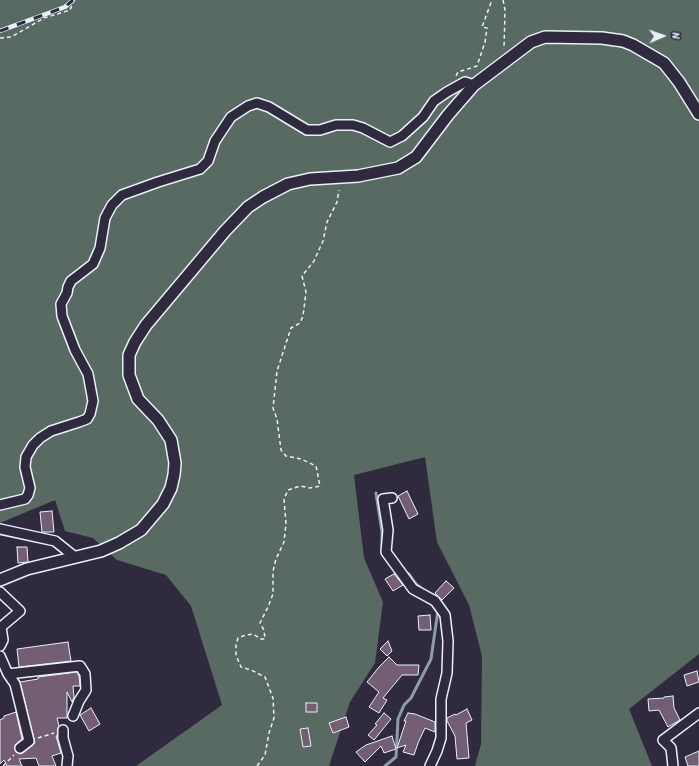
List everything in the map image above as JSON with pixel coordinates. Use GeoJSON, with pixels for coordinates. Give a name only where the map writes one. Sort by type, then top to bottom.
{"type":"FeatureCollection","features":[{"type":"Feature","properties":{"kind":"street"},"geometry":{"type":"LineString","coordinates":[[0,580],[27,569],[101,551],[120,543],[140,530],[163,504],[171,488],[174,475],[175,463],[171,440],[158,420],[138,399],[129,375],[129,355],[146,325],[225,231],[248,208],[263,197],[288,184],[310,179],[358,176],[398,168],[416,157],[448,115],[474,85],[532,42],[545,37],[602,38],[623,41],[645,51],[664,63],[679,82],[699,114]]}},
{"type":"Feature","properties":{"kind":"street"},"geometry":{"type":"LineString","coordinates":[[0,505],[25,499],[28,495],[30,488],[25,467],[26,456],[33,445],[40,438],[51,431],[86,419],[90,414],[92,400],[88,374],[75,350],[62,316],[62,304],[68,293],[68,287],[71,281],[93,264],[100,248],[105,218],[112,204],[122,195],[200,169],[208,160],[215,142],[232,118],[248,106],[257,103],[269,107],[307,130],[320,130],[336,125],[353,125],[363,128],[390,142],[402,136],[423,117],[434,101],[447,92],[465,82],[474,85]]}},
{"type":"Feature","properties":{"kind":"street"},"geometry":{"type":"LineString","coordinates":[[392,498],[383,499],[388,530],[386,552],[413,589],[435,601],[445,615],[448,641],[447,673],[441,699],[440,738],[437,751],[430,766]]}},
{"type":"Feature","properties":{"kind":"street"},"geometry":{"type":"LineString","coordinates":[[0,530],[55,541],[75,557]]}},
{"type":"Feature","properties":{"kind":"street"},"geometry":{"type":"LineString","coordinates":[[0,592],[20,611],[0,625],[2,640],[0,646]]}},
{"type":"Feature","properties":{"kind":"street"},"geometry":{"type":"LineString","coordinates":[[0,656],[8,674],[15,684],[29,741],[20,748]]}},
{"type":"Feature","properties":{"kind":"street"},"geometry":{"type":"LineString","coordinates":[[8,674],[80,666],[85,674],[86,690],[78,701],[73,716]]}},
{"type":"Feature","properties":{"kind":"street"},"geometry":{"type":"LineString","coordinates":[[673,766],[671,748],[663,740],[699,713]]}},
{"type":"Feature","properties":{"kind":"street"},"geometry":{"type":"LineString","coordinates":[[63,730],[63,738],[68,756],[67,766]]}},
{"type":"Feature","properties":{"kind":"path"},"geometry":{"type":"LineString","coordinates":[[0,38],[11,37],[44,18],[70,10],[74,0]]}},
{"type":"Feature","properties":{"kind":"path"},"geometry":{"type":"LineString","coordinates":[[447,92],[458,72],[477,66],[485,42],[487,28],[482,27],[492,0]]}},
{"type":"Feature","properties":{"kind":"path"},"geometry":{"type":"LineString","coordinates":[[503,0],[505,10],[503,63]]}},
{"type":"Feature","properties":{"kind":"path"},"geometry":{"type":"LineString","coordinates":[[257,766],[265,755],[269,733],[274,718],[273,698],[265,677],[241,667],[236,655],[236,645],[238,638],[246,635],[253,634],[261,639],[266,639],[264,630],[260,623],[273,594],[273,571],[276,559],[284,542],[286,524],[284,499],[288,490],[300,486],[310,488],[320,486],[316,466],[301,459],[286,456],[281,450],[274,408],[277,371],[288,336],[291,328],[300,323],[303,316],[306,292],[302,276],[314,261],[323,241],[327,222],[337,202],[339,190]]}},
{"type":"Feature","properties":{"kind":"path"},"geometry":{"type":"LineString","coordinates":[[29,741],[63,730]]}},
{"type":"Feature","properties":{"kind":"path"},"geometry":{"type":"LineString","coordinates":[[3,766],[20,748]]}},
{"type":"Feature","properties":{"kind":"green space"},"geometry":{"type":"Polygon","coordinates":[[[0,0],[699,0],[699,654],[629,709],[652,766],[475,766],[481,744],[482,656],[469,605],[437,542],[425,457],[354,475],[364,558],[383,602],[375,663],[350,702],[329,766],[136,766],[222,705],[191,606],[166,575],[117,560],[93,538],[65,531],[55,500],[0,523],[0,0]]]}},
{"type":"Feature","properties":{"kind":"building"},"geometry":{"type":"Polygon","coordinates":[[[407,491],[418,514],[409,519],[398,496],[407,491]]]}},
{"type":"Feature","properties":{"kind":"building"},"geometry":{"type":"Polygon","coordinates":[[[52,511],[54,532],[42,532],[40,512],[52,511]]]}},
{"type":"Feature","properties":{"kind":"building"},"geometry":{"type":"Polygon","coordinates":[[[17,547],[27,547],[28,562],[18,563],[17,547]]]}},
{"type":"Feature","properties":{"kind":"building"},"geometry":{"type":"Polygon","coordinates":[[[394,574],[403,585],[393,591],[385,579],[394,574]]]}},
{"type":"Feature","properties":{"kind":"building"},"geometry":{"type":"Polygon","coordinates":[[[446,581],[454,588],[442,600],[435,593],[446,581]]]}},
{"type":"Feature","properties":{"kind":"building"},"geometry":{"type":"Polygon","coordinates":[[[430,615],[431,630],[419,630],[418,616],[430,615]]]}},
{"type":"Feature","properties":{"kind":"building"},"geometry":{"type":"Polygon","coordinates":[[[388,641],[392,651],[387,656],[380,649],[388,641]]]}},
{"type":"Feature","properties":{"kind":"building"},"geometry":{"type":"Polygon","coordinates":[[[68,642],[71,661],[19,667],[17,649],[68,642]]]}},
{"type":"Feature","properties":{"kind":"building"},"geometry":{"type":"Polygon","coordinates":[[[389,657],[397,665],[419,665],[418,675],[402,675],[383,698],[387,700],[379,713],[369,707],[379,692],[367,682],[389,657]]]}},
{"type":"Feature","properties":{"kind":"building"},"geometry":{"type":"Polygon","coordinates":[[[697,671],[699,682],[687,686],[684,675],[697,671]]]}},
{"type":"Feature","properties":{"kind":"building"},"geometry":{"type":"Polygon","coordinates":[[[77,672],[80,686],[73,686],[74,697],[72,702],[67,692],[67,718],[57,718],[59,726],[56,736],[61,753],[52,756],[56,766],[39,766],[36,758],[19,759],[22,766],[7,766],[4,760],[0,764],[0,720],[4,718],[4,716],[16,712],[22,739],[15,745],[16,752],[20,754],[23,753],[35,743],[20,682],[38,679],[38,677],[77,672]]]}},
{"type":"Feature","properties":{"kind":"building"},"geometry":{"type":"Polygon","coordinates":[[[673,696],[674,708],[680,720],[668,727],[659,710],[649,711],[648,699],[673,696]]]}},
{"type":"Feature","properties":{"kind":"building"},"geometry":{"type":"Polygon","coordinates":[[[306,703],[317,703],[317,712],[306,712],[306,703]]]}},
{"type":"Feature","properties":{"kind":"building"},"geometry":{"type":"Polygon","coordinates":[[[91,708],[100,724],[89,731],[80,715],[91,708]]]}},
{"type":"Feature","properties":{"kind":"building"},"geometry":{"type":"Polygon","coordinates":[[[467,709],[472,720],[466,723],[469,758],[457,759],[455,736],[447,721],[447,718],[467,709]]]}},
{"type":"Feature","properties":{"kind":"building"},"geometry":{"type":"Polygon","coordinates":[[[384,713],[391,719],[374,740],[368,735],[377,725],[375,724],[384,713]]]}},
{"type":"Feature","properties":{"kind":"building"},"geometry":{"type":"Polygon","coordinates":[[[408,713],[415,714],[435,722],[435,732],[425,728],[414,755],[403,752],[406,745],[397,748],[406,721],[404,721],[408,713]]]}},
{"type":"Feature","properties":{"kind":"building"},"geometry":{"type":"Polygon","coordinates":[[[346,717],[349,727],[333,733],[329,723],[346,717]]]}},
{"type":"Feature","properties":{"kind":"building"},"geometry":{"type":"Polygon","coordinates":[[[308,728],[311,746],[303,747],[300,729],[308,728]]]}},
{"type":"Feature","properties":{"kind":"building"},"geometry":{"type":"Polygon","coordinates":[[[392,736],[396,749],[384,753],[381,746],[365,762],[356,752],[366,745],[392,736]]]}},
{"type":"Feature","properties":{"kind":"building"},"geometry":{"type":"Polygon","coordinates":[[[699,751],[699,766],[688,766],[685,757],[699,751]]]}},
{"type":"Feature","properties":{"kind":"waterway"},"geometry":{"type":"LineString","coordinates":[[376,493],[382,532],[382,548]]}},
{"type":"Feature","properties":{"kind":"waterway"},"geometry":{"type":"LineString","coordinates":[[404,572],[409,574],[416,584],[426,592]]}},
{"type":"Feature","properties":{"kind":"waterway"},"geometry":{"type":"LineString","coordinates":[[385,766],[396,757],[398,719],[404,705],[411,698],[431,659],[438,610]]}},
{"type":"Feature","properties":{"kind":"railway"},"geometry":{"type":"LineString","coordinates":[[0,31],[65,7],[73,0]]}}]}
